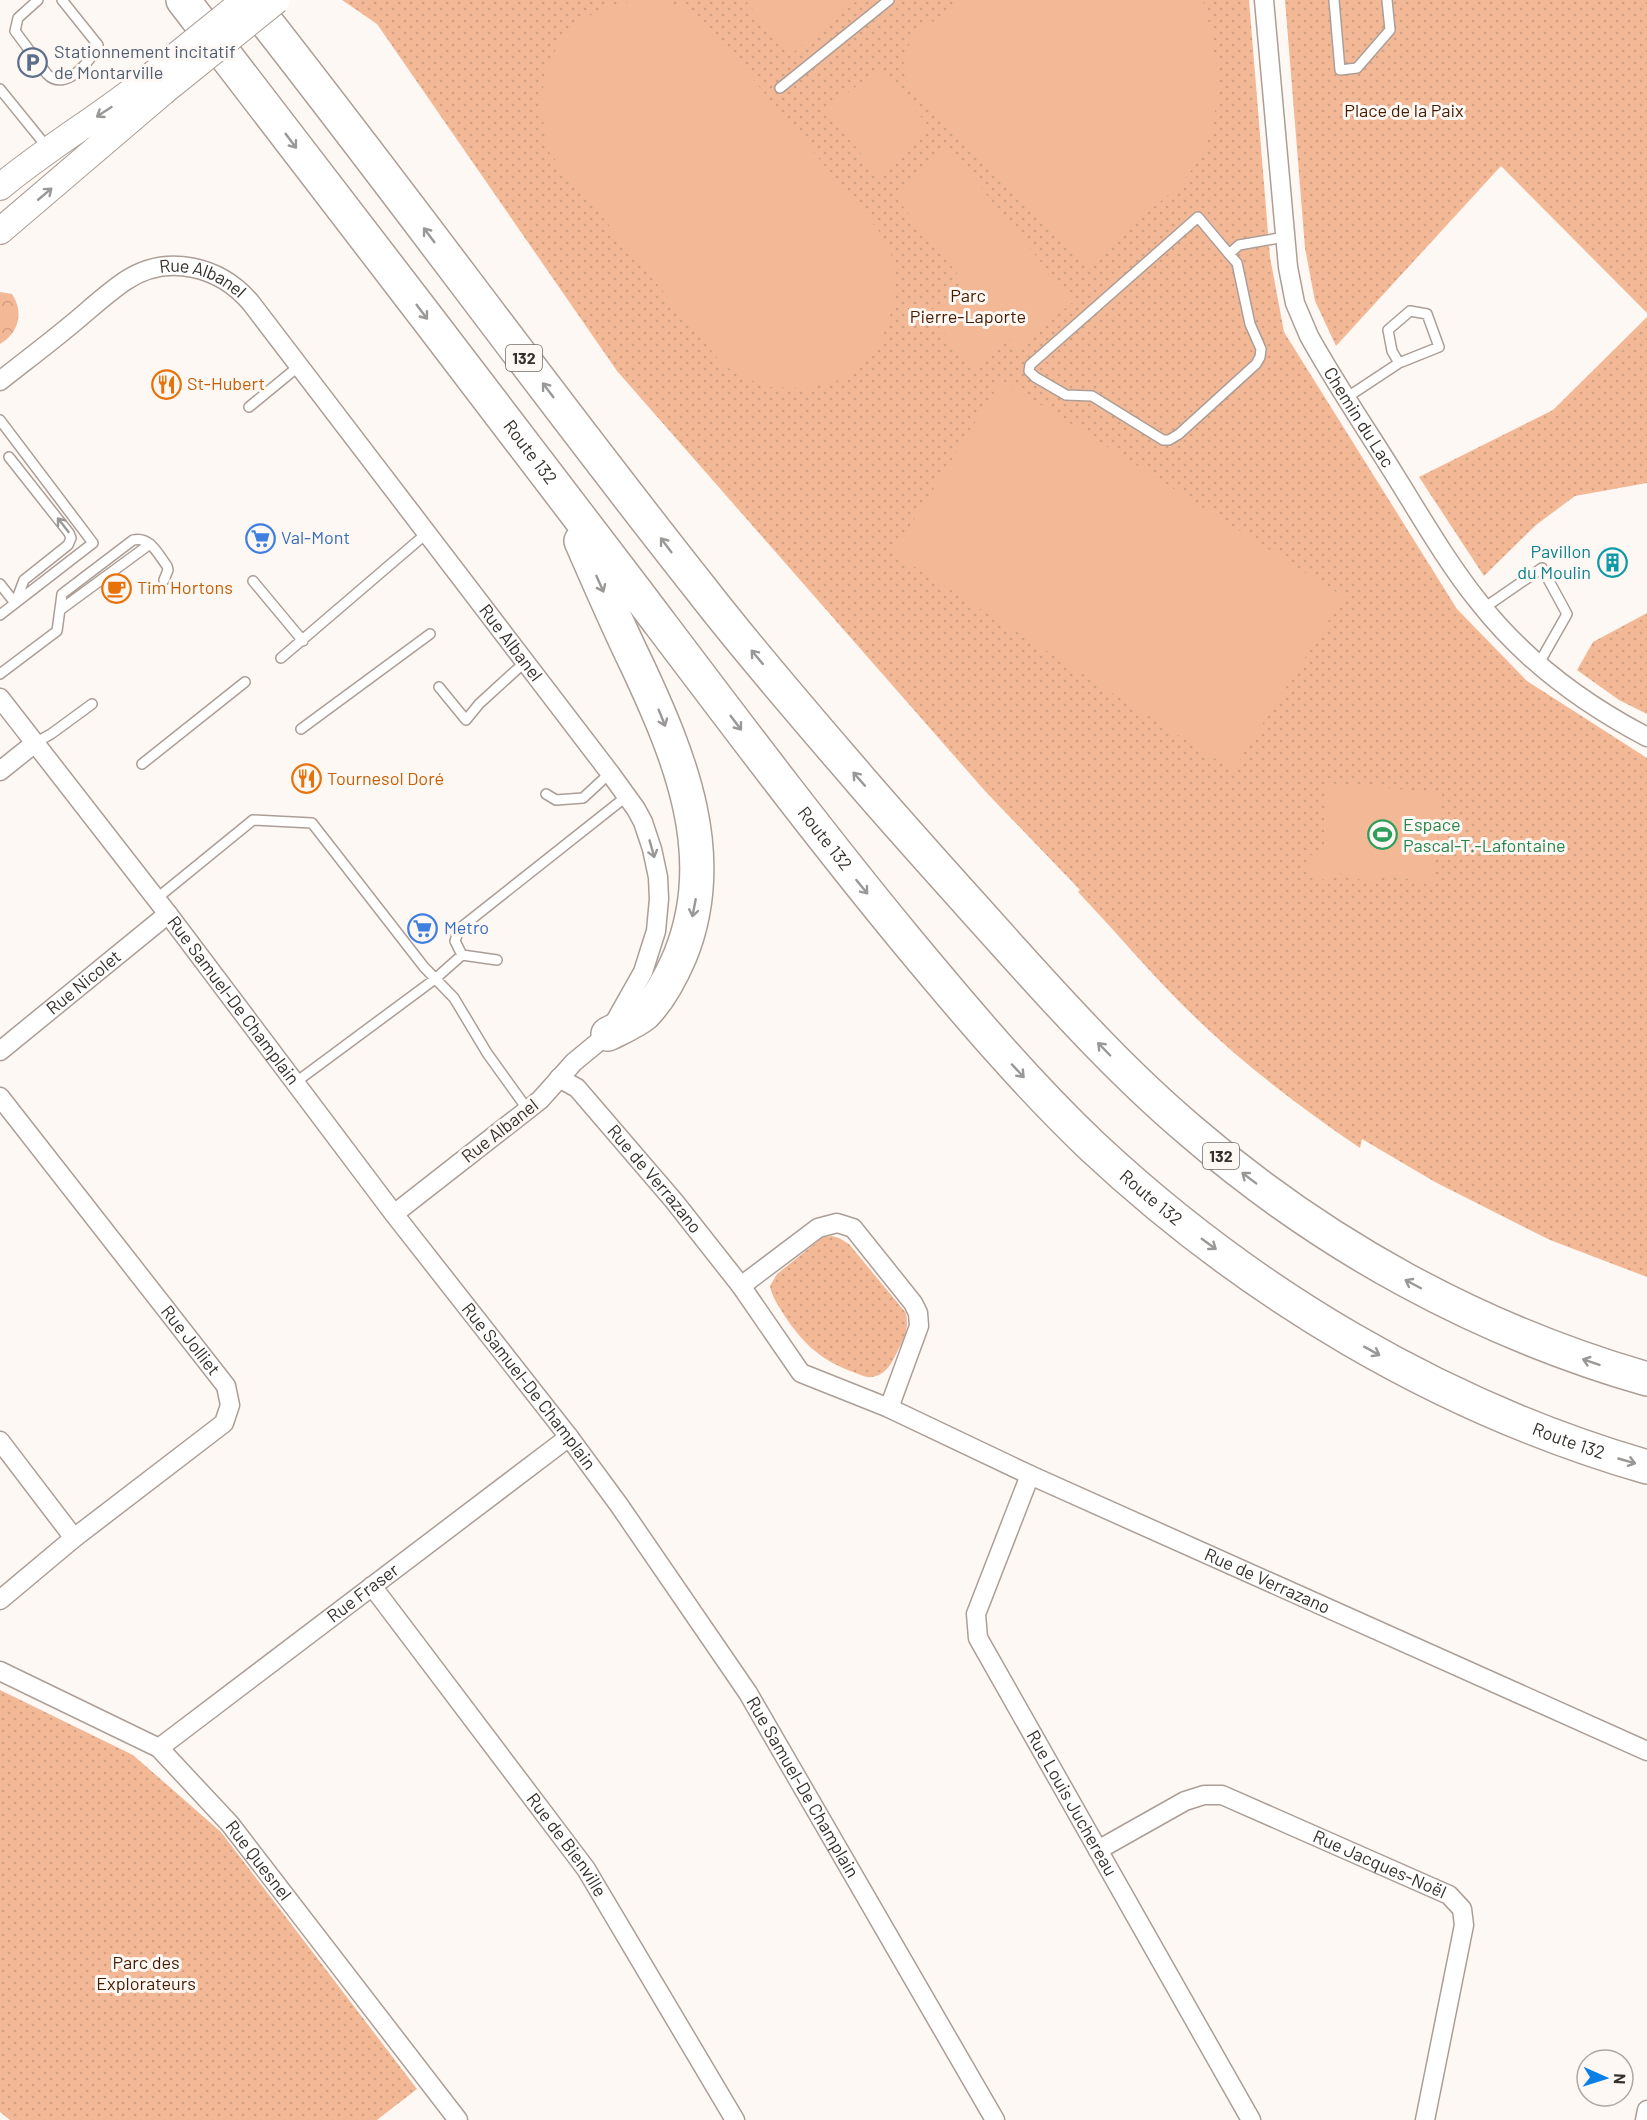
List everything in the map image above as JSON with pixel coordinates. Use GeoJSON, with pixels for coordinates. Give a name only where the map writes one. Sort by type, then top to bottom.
{"type":"FeatureCollection","features":[{"type":"Feature","properties":{"kind":"highway","name":"132"},"geometry":{"type":"LineString","coordinates":[[247,0],[288,50],[702,591],[930,860],[1054,997],[1133,1079],[1195,1135],[1256,1184],[1319,1228],[1374,1262],[1497,1326],[1570,1354],[1647,1379]]}},
{"type":"Feature","properties":{"kind":"highway"},"geometry":{"type":"LineString","coordinates":[[259,0],[288,50]]}},
{"type":"Feature","properties":{"kind":"highway","name":"Route 132"},"geometry":{"type":"LineString","coordinates":[[183,1],[813,824],[884,914],[1001,1053],[1067,1122],[1169,1213],[1274,1290],[1351,1339],[1415,1374],[1486,1408],[1566,1440],[1647,1467]]}},
{"type":"Feature","properties":{"kind":"highway"},"geometry":{"type":"LineString","coordinates":[[559,492],[664,725],[687,793],[696,844],[698,877],[695,904],[690,928],[672,974],[659,996],[642,1016],[608,1034]]}},
{"type":"Feature","properties":{"kind":"street"},"geometry":{"type":"LineString","coordinates":[[0,231],[247,0]]}},
{"type":"Feature","properties":{"kind":"street"},"geometry":{"type":"LineString","coordinates":[[0,187],[49,149],[123,99],[157,84],[277,0]]}},
{"type":"Feature","properties":{"kind":"street","name":"Chemin du Lac"},"geometry":{"type":"LineString","coordinates":[[1264,0],[1285,237],[1291,286],[1302,322],[1346,398],[1442,550],[1484,608],[1538,665],[1598,709],[1647,737]]}},
{"type":"Feature","properties":{"kind":"street","name":"Rue Albanel"},"geometry":{"type":"LineString","coordinates":[[0,381],[125,281],[143,272],[172,266],[203,269],[221,277],[252,303],[610,773],[642,822],[652,849],[658,878],[659,909],[656,931],[637,984],[608,1034],[574,1062],[543,1097],[528,1110],[394,1214]]}},
{"type":"Feature","properties":{"kind":"street","name":"Rue Samuel-De Champlain"},"geometry":{"type":"LineString","coordinates":[[0,698],[168,914],[394,1214],[569,1437],[619,1505],[748,1693],[995,2120]]}},
{"type":"Feature","properties":{"kind":"street"},"geometry":{"type":"LineString","coordinates":[[0,771],[35,743]]}},
{"type":"Feature","properties":{"kind":"street","name":"Rue Nicolet"},"geometry":{"type":"LineString","coordinates":[[0,1051],[168,914]]}},
{"type":"Feature","properties":{"kind":"street","name":"Rue de Verrazano"},"geometry":{"type":"LineString","coordinates":[[559,1078],[577,1088],[674,1201],[741,1286],[801,1373],[889,1408],[1030,1475],[1647,1751]]}},
{"type":"Feature","properties":{"kind":"street","name":"Rue Jolliet"},"geometry":{"type":"LineString","coordinates":[[0,1097],[226,1386],[230,1405],[224,1423],[74,1538],[0,1600]]}},
{"type":"Feature","properties":{"kind":"street"},"geometry":{"type":"LineString","coordinates":[[741,1286],[818,1228],[837,1224],[853,1228],[913,1303],[918,1313],[919,1326],[889,1408]]}},
{"type":"Feature","properties":{"kind":"street","name":"Rue Fraser"},"geometry":{"type":"LineString","coordinates":[[159,1748],[569,1437]]}},
{"type":"Feature","properties":{"kind":"street"},"geometry":{"type":"LineString","coordinates":[[0,1441],[74,1538]]}},
{"type":"Feature","properties":{"kind":"street","name":"Rue Louis Juchereau"},"geometry":{"type":"LineString","coordinates":[[1030,1475],[976,1614],[978,1638],[1251,2120]]}},
{"type":"Feature","properties":{"kind":"street","name":"Rue de Bienville"},"geometry":{"type":"LineString","coordinates":[[372,1586],[585,1869],[735,2120]]}},
{"type":"Feature","properties":{"kind":"street","name":"Rue Quesnel"},"geometry":{"type":"LineString","coordinates":[[0,1671],[159,1748],[230,1824],[458,2120]]}},
{"type":"Feature","properties":{"kind":"street","name":"Rue Jacques-Noël"},"geometry":{"type":"LineString","coordinates":[[1098,1850],[1185,1801],[1204,1795],[1222,1795],[1449,1894],[1462,1909],[1464,1925],[1425,2120]]}},
{"type":"Feature","properties":{"kind":"street"},"geometry":{"type":"LineString","coordinates":[[1645,2120],[1647,2110]]}},
{"type":"Feature","properties":{"kind":"lane"},"geometry":{"type":"LineString","coordinates":[[38,0],[18,18],[15,31],[47,74],[58,81],[82,68],[98,45],[62,0]]}},
{"type":"Feature","properties":{"kind":"lane"},"geometry":{"type":"LineString","coordinates":[[780,87],[889,0]]}},
{"type":"Feature","properties":{"kind":"lane"},"geometry":{"type":"LineString","coordinates":[[1334,0],[1340,70],[1357,68],[1390,30],[1387,0]]}},
{"type":"Feature","properties":{"kind":"lane"},"geometry":{"type":"LineString","coordinates":[[0,89],[49,149]]}},
{"type":"Feature","properties":{"kind":"lane"},"geometry":{"type":"LineString","coordinates":[[1198,218],[1229,254],[1237,263],[1250,324],[1261,349],[1260,357],[1256,364],[1169,440],[1163,440],[1092,396],[1066,395],[1029,371],[1030,365],[1198,218]]}},
{"type":"Feature","properties":{"kind":"lane"},"geometry":{"type":"LineString","coordinates":[[1229,254],[1239,245],[1285,237]]}},
{"type":"Feature","properties":{"kind":"lane"},"geometry":{"type":"LineString","coordinates":[[1346,398],[1399,363],[1439,347],[1427,314],[1410,311],[1388,330],[1392,351],[1399,363]]}},
{"type":"Feature","properties":{"kind":"lane"},"geometry":{"type":"LineString","coordinates":[[249,407],[299,366]]}},
{"type":"Feature","properties":{"kind":"lane"},"geometry":{"type":"LineString","coordinates":[[0,420],[93,543],[0,615]]}},
{"type":"Feature","properties":{"kind":"lane"},"geometry":{"type":"LineString","coordinates":[[0,464],[21,448]]}},
{"type":"Feature","properties":{"kind":"lane"},"geometry":{"type":"LineString","coordinates":[[9,457],[71,538],[68,545],[24,580],[15,603]]}},
{"type":"Feature","properties":{"kind":"lane"},"geometry":{"type":"LineString","coordinates":[[281,658],[427,533]]}},
{"type":"Feature","properties":{"kind":"lane"},"geometry":{"type":"LineString","coordinates":[[0,674],[57,631],[62,594],[133,540],[141,538],[150,544],[167,566],[168,570],[164,580]]}},
{"type":"Feature","properties":{"kind":"lane"},"geometry":{"type":"LineString","coordinates":[[1484,608],[1542,568],[1567,614],[1538,665]]}},
{"type":"Feature","properties":{"kind":"lane"},"geometry":{"type":"LineString","coordinates":[[253,581],[303,641]]}},
{"type":"Feature","properties":{"kind":"lane"},"geometry":{"type":"LineString","coordinates":[[0,584],[15,603]]}},
{"type":"Feature","properties":{"kind":"lane"},"geometry":{"type":"LineString","coordinates":[[301,729],[430,634]]}},
{"type":"Feature","properties":{"kind":"lane"},"geometry":{"type":"LineString","coordinates":[[439,687],[466,720],[525,662]]}},
{"type":"Feature","properties":{"kind":"lane"},"geometry":{"type":"LineString","coordinates":[[142,764],[245,682]]}},
{"type":"Feature","properties":{"kind":"lane"},"geometry":{"type":"LineString","coordinates":[[35,743],[92,704]]}},
{"type":"Feature","properties":{"kind":"lane"},"geometry":{"type":"LineString","coordinates":[[546,794],[556,800],[583,798],[610,773]]}},
{"type":"Feature","properties":{"kind":"lane"},"geometry":{"type":"LineString","coordinates":[[462,955],[455,941],[459,929],[627,796]]}},
{"type":"Feature","properties":{"kind":"lane"},"geometry":{"type":"LineString","coordinates":[[156,899],[253,820],[312,823],[424,967],[459,1005],[487,1053],[528,1110]]}},
{"type":"Feature","properties":{"kind":"lane"},"geometry":{"type":"LineString","coordinates":[[296,1082],[435,979],[462,955],[497,960]]}},
{"type":"Feature","properties":{"kind":"green space","name":"Parc Pierre-Laporte"},"geometry":{"type":"Polygon","coordinates":[[[342,0],[1249,0],[1270,257],[1284,332],[1457,609],[1527,681],[1647,758],[1647,1277],[1550,1240],[1435,1182],[1362,1139],[1360,1148],[1236,1055],[1182,1005],[1078,892],[1080,890],[985,791],[617,371],[377,24],[342,0]]]}},
{"type":"Feature","properties":{"kind":"green space"},"geometry":{"type":"Polygon","coordinates":[[[637,0],[676,5],[697,15],[714,32],[882,235],[895,263],[895,300],[886,329],[872,357],[840,380],[807,388],[765,387],[724,366],[549,152],[541,110],[545,70],[565,32],[602,8],[637,0]]]}},
{"type":"Feature","properties":{"kind":"green space"},"geometry":{"type":"Polygon","coordinates":[[[745,0],[858,0],[789,56],[745,0]]]}},
{"type":"Feature","properties":{"kind":"green space"},"geometry":{"type":"Polygon","coordinates":[[[964,0],[1202,0],[1206,9],[1219,78],[1218,98],[1209,138],[1196,164],[1182,183],[1085,266],[914,94],[903,71],[912,36],[964,0]]]}},
{"type":"Feature","properties":{"kind":"green space","name":"Place de la Paix"},"geometry":{"type":"Polygon","coordinates":[[[1285,0],[1647,0],[1647,313],[1501,166],[1336,346],[1315,301],[1305,248],[1285,0]]]}},
{"type":"Feature","properties":{"kind":"green space"},"geometry":{"type":"Polygon","coordinates":[[[880,67],[931,129],[878,174],[826,111],[880,67]]]}},
{"type":"Feature","properties":{"kind":"green space"},"geometry":{"type":"Polygon","coordinates":[[[949,148],[1073,302],[1017,348],[1009,338],[972,368],[928,313],[965,283],[893,194],[949,148]]]}},
{"type":"Feature","properties":{"kind":"green space"},"geometry":{"type":"Polygon","coordinates":[[[0,292],[12,294],[18,308],[18,322],[12,334],[0,344],[0,292]]]}},
{"type":"Feature","properties":{"kind":"green space"},"geometry":{"type":"Polygon","coordinates":[[[1647,317],[1647,483],[1575,496],[1536,525],[1484,576],[1419,477],[1553,410],[1647,317]]]}},
{"type":"Feature","properties":{"kind":"green space"},"geometry":{"type":"Polygon","coordinates":[[[1002,380],[1344,597],[1233,770],[893,553],[1002,380]]]}},
{"type":"Feature","properties":{"kind":"green space"},"geometry":{"type":"Polygon","coordinates":[[[1647,613],[1647,714],[1619,700],[1577,670],[1593,642],[1647,613]]]}},
{"type":"Feature","properties":{"kind":"green space","name":"Espace Pascal-T.-Lafontaine"},"geometry":{"type":"Polygon","coordinates":[[[1328,783],[1442,793],[1433,882],[1386,876],[1374,881],[1361,881],[1354,875],[1335,873],[1328,880],[1310,878],[1306,872],[1308,855],[1319,856],[1325,837],[1324,818],[1328,783]]]}},
{"type":"Feature","properties":{"kind":"green space"},"geometry":{"type":"Polygon","coordinates":[[[832,1236],[849,1244],[906,1313],[907,1328],[902,1342],[888,1368],[877,1376],[867,1377],[850,1371],[829,1361],[812,1349],[784,1315],[771,1290],[770,1286],[777,1274],[823,1237],[832,1236]]]}},
{"type":"Feature","properties":{"kind":"green space","name":"Parc des Explorateurs"},"geometry":{"type":"Polygon","coordinates":[[[0,1690],[133,1755],[221,1832],[417,2089],[377,2120],[10,2120],[0,2112],[0,1690]]]}},
{"type":"Feature","properties":{"kind":"place","name":"Stationnement incitatif de Montarville"},"geometry":{"type":"Point","coordinates":[33,62]}},
{"type":"Feature","properties":{"kind":"place","name":"St-Hubert"},"geometry":{"type":"Point","coordinates":[166,384]}},
{"type":"Feature","properties":{"kind":"place","name":"Val-Mont"},"geometry":{"type":"Point","coordinates":[260,538]}},
{"type":"Feature","properties":{"kind":"place","name":"Pavillon du Moulin"},"geometry":{"type":"Point","coordinates":[1612,562]}},
{"type":"Feature","properties":{"kind":"place","name":"Tim Hortons"},"geometry":{"type":"Point","coordinates":[116,588]}},
{"type":"Feature","properties":{"kind":"place","name":"Tournesol Doré"},"geometry":{"type":"Point","coordinates":[306,779]}},
{"type":"Feature","properties":{"kind":"place","name":"Espace Pascal-T.-Lafontaine"},"geometry":{"type":"Point","coordinates":[1382,835]}},
{"type":"Feature","properties":{"kind":"place","name":"Metro"},"geometry":{"type":"Point","coordinates":[423,928]}}]}
